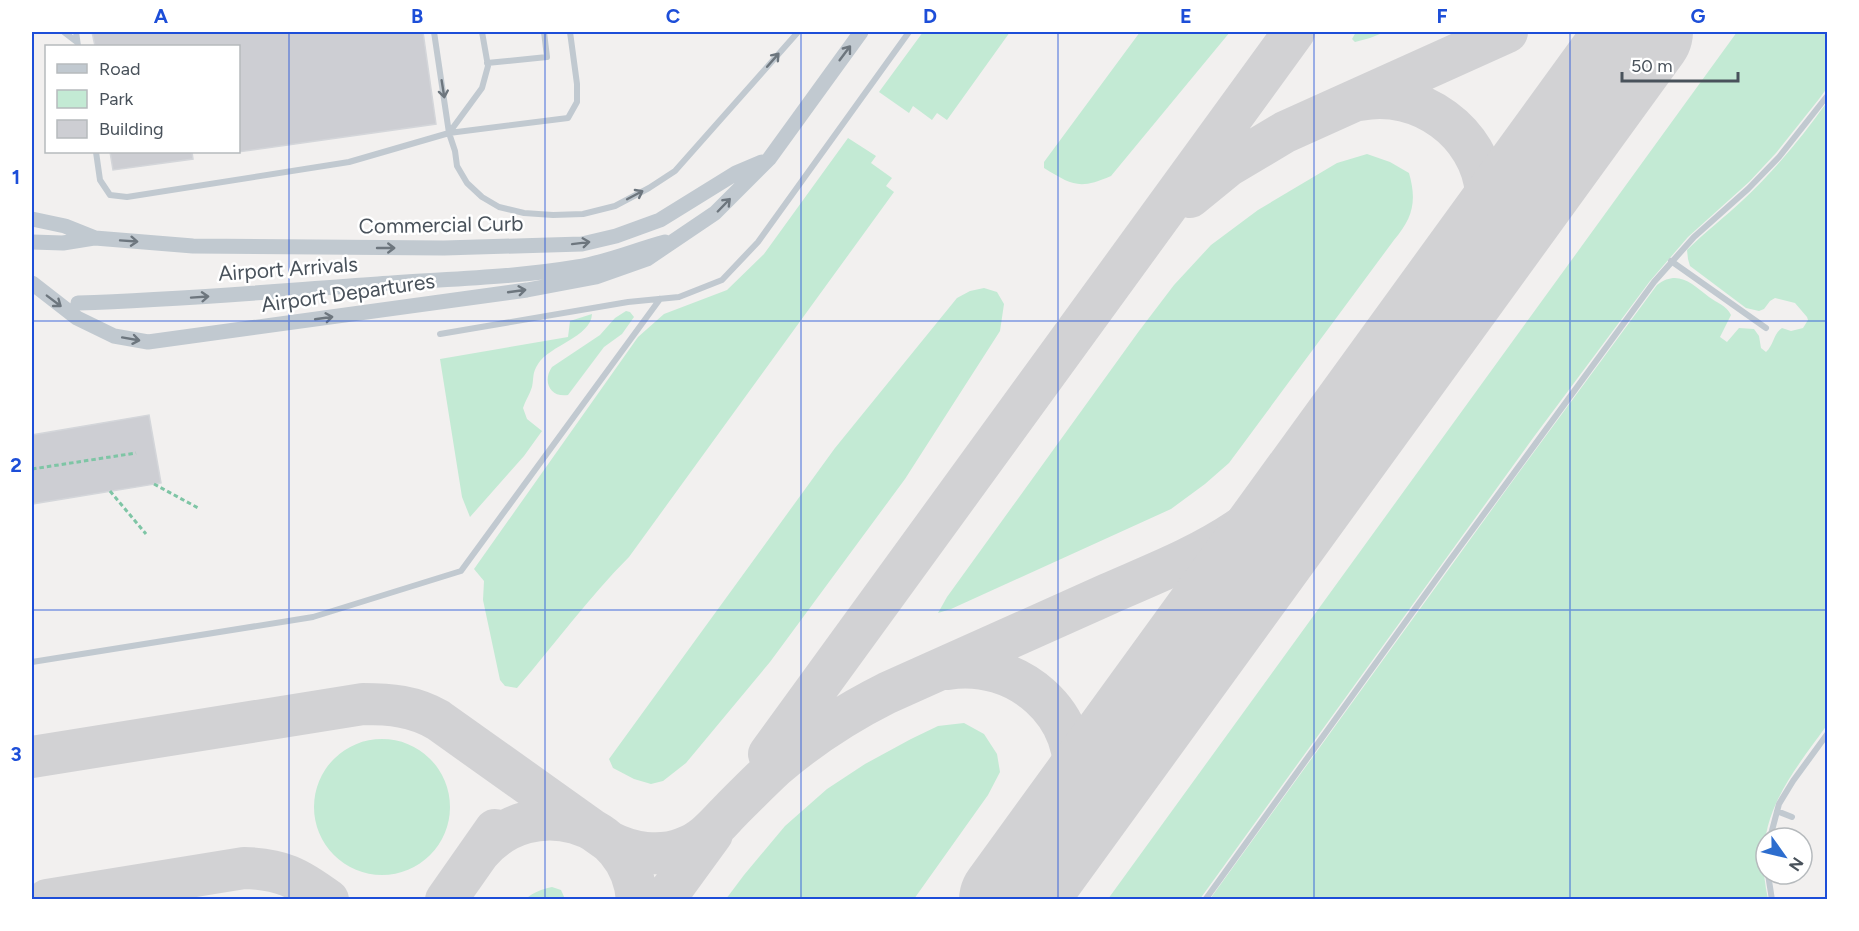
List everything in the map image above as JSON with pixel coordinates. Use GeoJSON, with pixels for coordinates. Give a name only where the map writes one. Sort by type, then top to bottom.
{"type":"FeatureCollection","features":[{"type":"Feature","properties":{"kind":"street","name":"Airport Departures"},"geometry":{"type":"LineString","coordinates":[[32,283],[77,318],[114,336],[148,342],[527,290],[596,277],[646,259],[715,213],[769,159],[861,32]]}},
{"type":"Feature","properties":{"kind":"street","name":"Commercial Curb"},"geometry":{"type":"LineString","coordinates":[[32,242],[63,243],[95,238],[193,246],[444,248],[582,244],[616,236],[660,220],[736,173],[769,159]]}},
{"type":"Feature","properties":{"kind":"street","name":"Commercial Curb"},"geometry":{"type":"LineString","coordinates":[[32,219],[65,226],[95,238]]}},
{"type":"Feature","properties":{"kind":"street","name":"Airport Arrivals"},"geometry":{"type":"LineString","coordinates":[[78,303],[144,301],[489,277],[577,267],[611,260],[676,239]]}},
{"type":"Feature","properties":{"kind":"lane"},"geometry":{"type":"LineString","coordinates":[[64,32],[78,44]]}},
{"type":"Feature","properties":{"kind":"lane"},"geometry":{"type":"LineString","coordinates":[[76,32],[78,44]]}},
{"type":"Feature","properties":{"kind":"lane"},"geometry":{"type":"LineString","coordinates":[[434,32],[449,133],[458,166],[467,183],[482,197],[498,207],[524,213],[553,215],[584,214],[615,206],[675,171],[798,32]]}},
{"type":"Feature","properties":{"kind":"lane"},"geometry":{"type":"LineString","coordinates":[[449,133],[482,88],[488,63],[482,32]]}},
{"type":"Feature","properties":{"kind":"lane"},"geometry":{"type":"LineString","coordinates":[[488,63],[547,57],[544,32]]}},
{"type":"Feature","properties":{"kind":"lane"},"geometry":{"type":"LineString","coordinates":[[96,153],[100,180],[110,195],[127,197],[350,162],[449,133],[568,118],[577,102],[570,32]]}},
{"type":"Feature","properties":{"kind":"lane"},"geometry":{"type":"LineString","coordinates":[[440,334],[628,302],[679,297],[722,280],[758,242],[909,32]]}},
{"type":"Feature","properties":{"kind":"lane"},"geometry":{"type":"LineString","coordinates":[[1205,900],[1638,303],[1671,261],[1694,237],[1770,167],[1827,95]]}},
{"type":"Feature","properties":{"kind":"lane"},"geometry":{"type":"LineString","coordinates":[[1671,261],[1766,328]]}},
{"type":"Feature","properties":{"kind":"lane"},"geometry":{"type":"LineString","coordinates":[[32,662],[313,617],[461,571],[660,299]]}},
{"type":"Feature","properties":{"kind":"lane"},"geometry":{"type":"LineString","coordinates":[[1773,826],[1777,811],[1793,781],[1827,733]]}},
{"type":"Feature","properties":{"kind":"lane"},"geometry":{"type":"LineString","coordinates":[[1777,811],[1792,817]]}},
{"type":"Feature","properties":{"kind":"path"},"geometry":{"type":"LineString","coordinates":[[32,469],[136,453]]}},
{"type":"Feature","properties":{"kind":"path"},"geometry":{"type":"LineString","coordinates":[[154,484],[200,509]]}},
{"type":"Feature","properties":{"kind":"path"},"geometry":{"type":"LineString","coordinates":[[110,491],[146,534]]}},
{"type":"Feature","properties":{"kind":"green space"},"geometry":{"type":"Polygon","coordinates":[[[923,32],[1010,32],[947,120],[937,113],[932,120],[913,106],[909,113],[879,92],[923,32]]]}},
{"type":"Feature","properties":{"kind":"green space"},"geometry":{"type":"Polygon","coordinates":[[[1140,32],[1230,32],[1111,176],[1091,183],[1076,184],[1044,168],[1044,162],[1140,32]]]}},
{"type":"Feature","properties":{"kind":"green space"},"geometry":{"type":"Polygon","coordinates":[[[1356,32],[1385,32],[1355,42],[1352,39],[1356,32]]]}},
{"type":"Feature","properties":{"kind":"green space"},"geometry":{"type":"Polygon","coordinates":[[[1737,32],[1827,32],[1827,88],[1776,153],[1749,182],[1688,237],[1650,281],[1533,438],[1200,899],[1108,899],[1737,32]]]}},
{"type":"Feature","properties":{"kind":"green space"},"geometry":{"type":"Polygon","coordinates":[[[1827,102],[1827,725],[1785,785],[1768,826],[1754,826],[1754,886],[1766,886],[1768,899],[1210,899],[1657,285],[1665,280],[1678,278],[1691,283],[1724,306],[1731,315],[1720,337],[1727,342],[1739,328],[1754,329],[1759,336],[1761,348],[1766,352],[1782,328],[1791,331],[1803,328],[1808,320],[1795,303],[1775,298],[1759,311],[1746,308],[1690,266],[1687,250],[1743,200],[1798,140],[1827,102]]]}},
{"type":"Feature","properties":{"kind":"green space"},"geometry":{"type":"Polygon","coordinates":[[[848,138],[876,156],[871,163],[892,178],[886,186],[894,192],[629,557],[586,604],[517,688],[505,686],[500,680],[483,600],[484,581],[474,569],[638,337],[664,314],[727,290],[764,254],[848,138]]]}},
{"type":"Feature","properties":{"kind":"green space"},"geometry":{"type":"Polygon","coordinates":[[[1367,154],[1390,162],[1409,173],[1413,201],[1409,217],[1229,463],[1171,509],[938,613],[947,597],[1139,331],[1174,285],[1211,245],[1258,210],[1337,163],[1367,154]]]}},
{"type":"Feature","properties":{"kind":"green space"},"geometry":{"type":"Polygon","coordinates":[[[984,288],[997,292],[1004,304],[1000,331],[905,479],[770,662],[686,763],[663,781],[651,784],[634,779],[613,768],[609,759],[835,448],[957,298],[970,291],[984,288]]]}},
{"type":"Feature","properties":{"kind":"green space"},"geometry":{"type":"Polygon","coordinates":[[[626,311],[634,317],[622,334],[604,347],[568,395],[556,394],[552,391],[548,378],[552,367],[600,335],[615,318],[626,311]]]}},
{"type":"Feature","properties":{"kind":"green space"},"geometry":{"type":"Polygon","coordinates":[[[592,314],[585,329],[551,351],[538,364],[523,408],[527,419],[542,431],[524,456],[470,517],[462,497],[440,359],[568,337],[570,321],[592,314]]]}},
{"type":"Feature","properties":{"kind":"green space"},"geometry":{"type":"Polygon","coordinates":[[[964,723],[984,734],[997,754],[1000,772],[988,795],[914,899],[726,899],[785,826],[827,789],[865,764],[911,739],[938,726],[964,723]]]}},
{"type":"Feature","properties":{"kind":"green space"},"geometry":{"type":"Polygon","coordinates":[[[382,739],[408,745],[430,759],[444,781],[450,807],[444,833],[430,855],[408,869],[382,875],[356,869],[334,855],[320,833],[314,807],[320,781],[334,759],[356,745],[382,739]]]}},
{"type":"Feature","properties":{"kind":"green space"},"geometry":{"type":"Polygon","coordinates":[[[552,887],[561,890],[565,899],[526,899],[535,893],[552,887]]]}},
{"type":"Feature","properties":{"kind":"building"},"geometry":{"type":"Polygon","coordinates":[[[92,32],[423,32],[436,124],[240,152],[240,45],[95,45],[92,32]]]}},
{"type":"Feature","properties":{"kind":"building"},"geometry":{"type":"Polygon","coordinates":[[[110,153],[192,153],[193,159],[113,170],[110,153]]]}},
{"type":"Feature","properties":{"kind":"building"},"geometry":{"type":"Polygon","coordinates":[[[149,415],[161,483],[32,504],[32,435],[149,415]]]}},
{"type":"Feature","properties":{"kind":"taxiway"},"geometry":{"type":"LineString","coordinates":[[769,754],[1294,32]]}},
{"type":"Feature","properties":{"kind":"taxiway"},"geometry":{"type":"LineString","coordinates":[[1190,197],[1228,166],[1285,132],[1507,32]]}},
{"type":"Feature","properties":{"kind":"taxiway"},"geometry":{"type":"LineString","coordinates":[[1393,373],[1619,32]]}},
{"type":"Feature","properties":{"kind":"taxiway"},"geometry":{"type":"LineString","coordinates":[[1360,100],[1382,98],[1404,101],[1424,108],[1443,119],[1459,134],[1472,151],[1482,171],[1487,204],[1480,238]]}},
{"type":"Feature","properties":{"kind":"taxiway"},"geometry":{"type":"LineString","coordinates":[[32,757],[363,704],[392,705],[411,709],[438,720],[608,841],[626,849],[645,853],[674,851],[692,845],[705,836],[789,755],[829,726],[858,709],[887,693],[1174,565],[1238,530],[1300,479],[1389,379]]}},
{"type":"Feature","properties":{"kind":"taxiway"},"geometry":{"type":"LineString","coordinates":[[947,669],[973,668],[998,672],[1021,682],[1041,697],[1057,715],[1068,737],[1073,761],[1069,800],[1054,834],[1028,877]]}},
{"type":"Feature","properties":{"kind":"taxiway"},"geometry":{"type":"LineString","coordinates":[[480,852],[501,834],[525,823],[551,819],[575,823],[598,833],[617,850],[631,872],[637,900]]}},
{"type":"Feature","properties":{"kind":"taxiway"},"geometry":{"type":"LineString","coordinates":[[446,900],[495,830]]}},
{"type":"Feature","properties":{"kind":"taxiway"},"geometry":{"type":"LineString","coordinates":[[664,900],[712,834]]}},
{"type":"Feature","properties":{"kind":"taxiway"},"geometry":{"type":"LineString","coordinates":[[47,900],[244,868],[269,870],[289,876],[328,900]]}},
{"type":"Feature","properties":{"kind":"runway"},"geometry":{"type":"LineString","coordinates":[[1011,900],[1641,32]]}}]}
